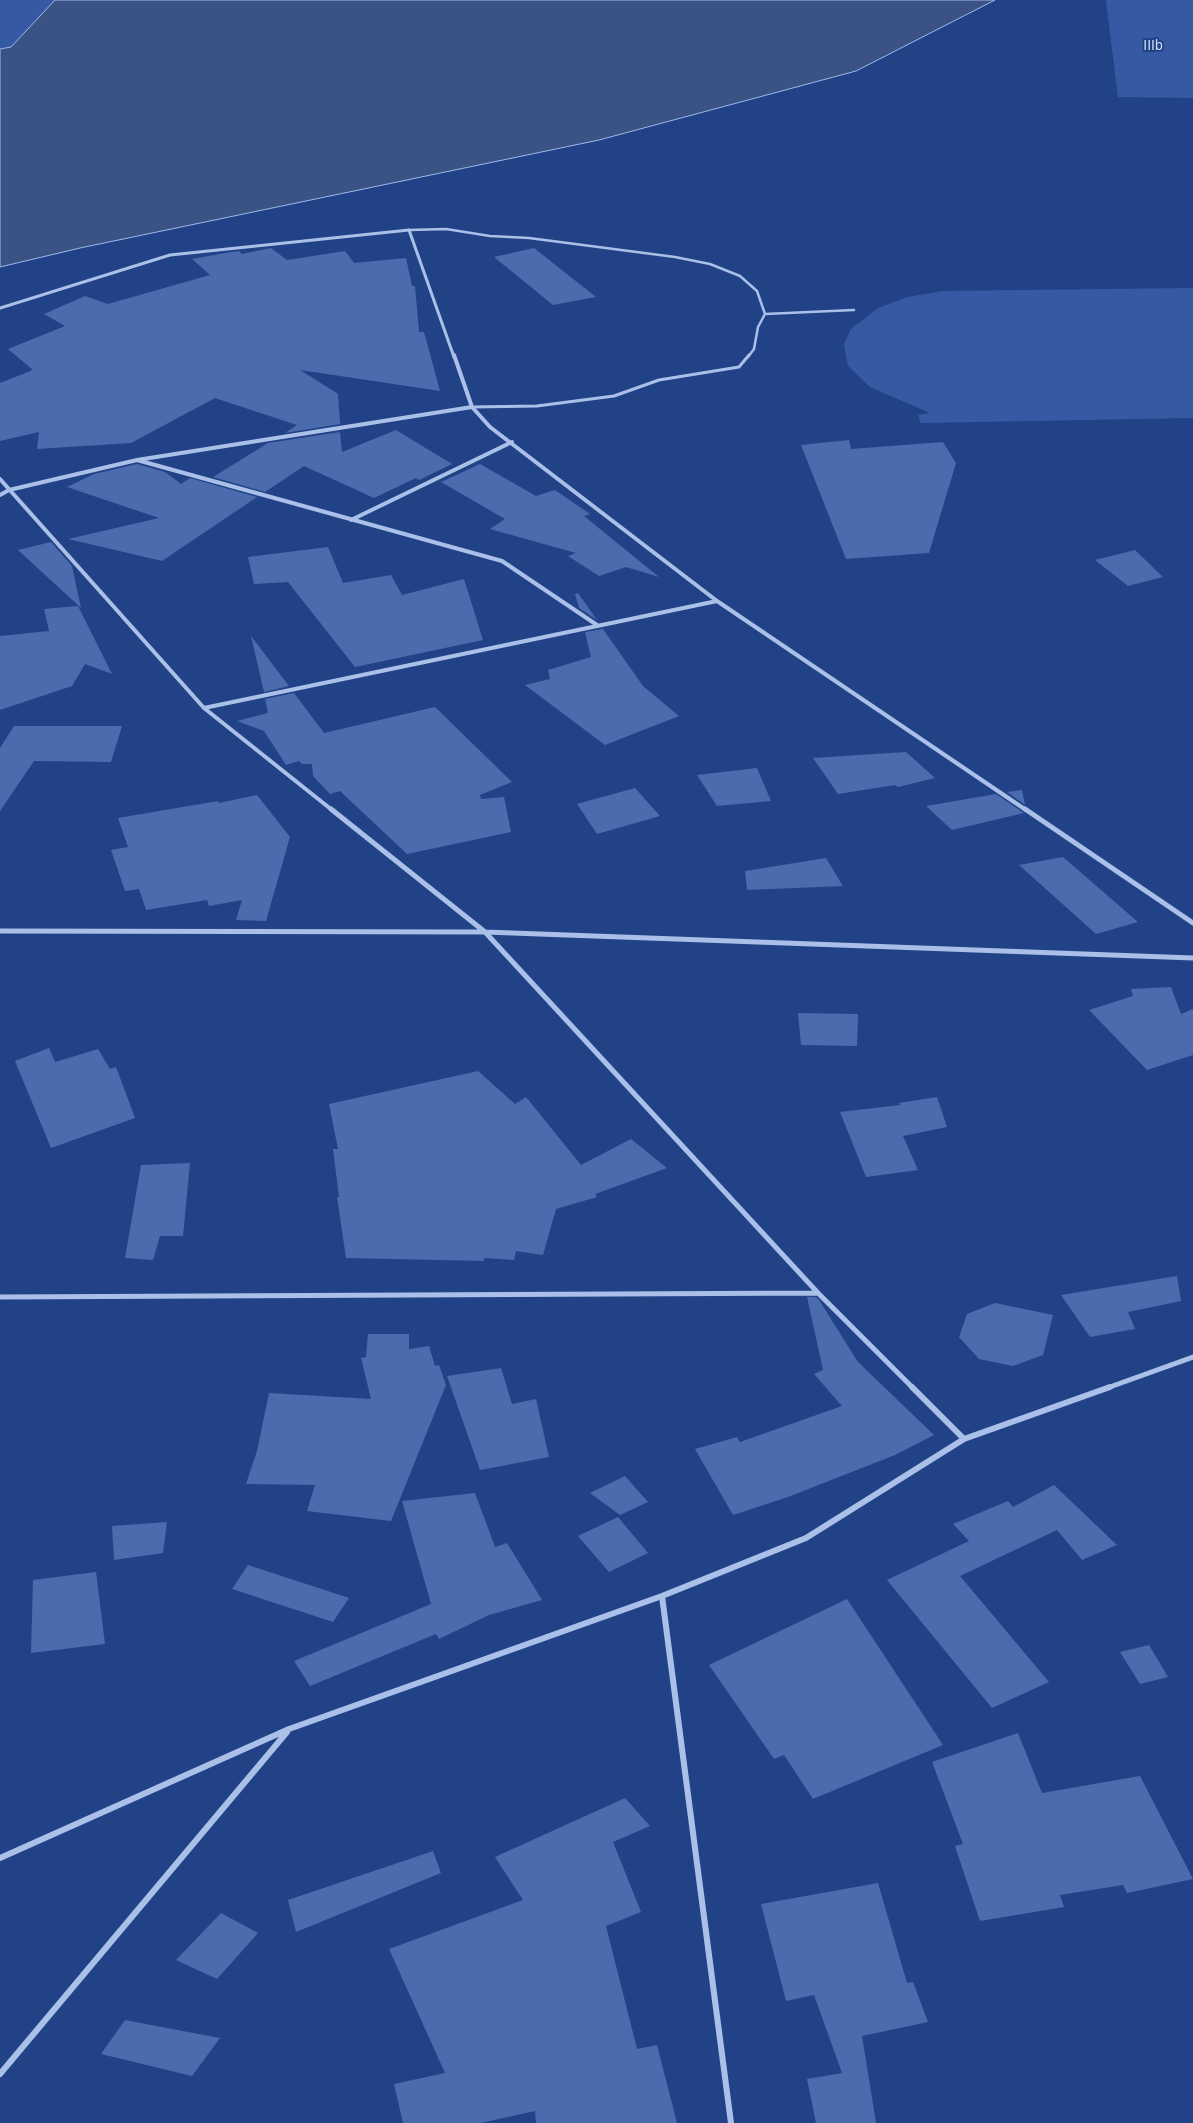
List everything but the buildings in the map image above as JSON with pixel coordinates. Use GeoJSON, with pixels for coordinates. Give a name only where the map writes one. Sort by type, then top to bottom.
{"type":"FeatureCollection","features":[{"type":"Feature","properties":{"kind":"street"},"geometry":{"type":"LineString","coordinates":[[0,308],[170,255],[408,230],[472,407],[490,427],[717,601],[1193,923]]}},
{"type":"Feature","properties":{"kind":"street"},"geometry":{"type":"LineString","coordinates":[[0,495],[9,490],[137,460],[472,407]]}},
{"type":"Feature","properties":{"kind":"street"},"geometry":{"type":"LineString","coordinates":[[351,520],[512,442]]}},
{"type":"Feature","properties":{"kind":"street"},"geometry":{"type":"LineString","coordinates":[[137,460],[502,562],[597,625]]}},
{"type":"Feature","properties":{"kind":"street"},"geometry":{"type":"LineString","coordinates":[[0,479],[204,708],[485,932],[818,1293],[964,1439]]}},
{"type":"Feature","properties":{"kind":"street"},"geometry":{"type":"LineString","coordinates":[[204,708],[717,601]]}},
{"type":"Feature","properties":{"kind":"street"},"geometry":{"type":"LineString","coordinates":[[0,931],[485,932],[1193,958]]}},
{"type":"Feature","properties":{"kind":"street"},"geometry":{"type":"LineString","coordinates":[[0,1297],[818,1293]]}},
{"type":"Feature","properties":{"kind":"street"},"geometry":{"type":"LineString","coordinates":[[0,1858],[289,1729],[662,1596],[806,1538],[964,1439],[1193,1357]]}},
{"type":"Feature","properties":{"kind":"street"},"geometry":{"type":"LineString","coordinates":[[662,1596],[731,2123]]}},
{"type":"Feature","properties":{"kind":"street"},"geometry":{"type":"LineString","coordinates":[[0,2074],[289,1729]]}},
{"type":"Feature","properties":{"kind":"lane"},"geometry":{"type":"LineString","coordinates":[[408,230],[446,228],[490,236],[529,238],[675,257],[710,264],[740,276],[757,291],[765,314],[758,327],[754,349],[739,367],[660,380],[614,396],[537,406],[472,407]]}},
{"type":"Feature","properties":{"kind":"lane"},"geometry":{"type":"LineString","coordinates":[[765,314],[854,310]]}},
{"type":"Feature","properties":{"kind":"green space"},"geometry":{"type":"Polygon","coordinates":[[[0,0],[55,0],[11,47],[0,49],[0,0]]]}},
{"type":"Feature","properties":{"kind":"green space","name":"IIIb"},"geometry":{"type":"Polygon","coordinates":[[[1106,0],[1193,0],[1193,98],[1118,97],[1106,0]]]}},
{"type":"Feature","properties":{"kind":"green space"},"geometry":{"type":"Polygon","coordinates":[[[1193,288],[1193,418],[921,423],[918,415],[930,413],[870,387],[848,366],[844,344],[851,329],[878,308],[908,297],[943,291],[1193,288]]]}},
{"type":"Feature","properties":{"kind":"shaded area"},"geometry":{"type":"Polygon","coordinates":[[[55,0],[995,0],[856,71],[599,140],[80,248],[0,267],[0,49],[11,47],[55,0]]]}}]}
